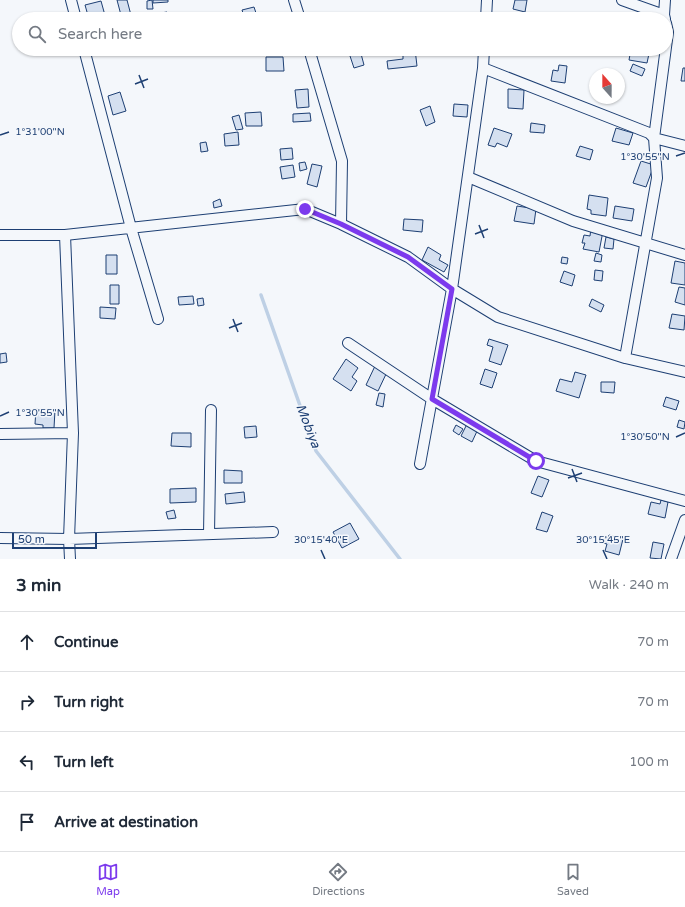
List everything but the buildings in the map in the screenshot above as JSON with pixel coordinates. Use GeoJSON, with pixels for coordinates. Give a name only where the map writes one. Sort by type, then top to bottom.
{"type":"FeatureCollection","features":[{"type":"Feature","properties":{"kind":"street"},"geometry":{"type":"LineString","coordinates":[[71,0],[74,12]]}},
{"type":"Feature","properties":{"kind":"street"},"geometry":{"type":"LineString","coordinates":[[294,0],[298,12]]}},
{"type":"Feature","properties":{"kind":"street"},"geometry":{"type":"LineString","coordinates":[[486,12],[487,0]]}},
{"type":"Feature","properties":{"kind":"street"},"geometry":{"type":"LineString","coordinates":[[622,0],[649,12]]}},
{"type":"Feature","properties":{"kind":"street"},"geometry":{"type":"LineString","coordinates":[[665,0],[665,12]]}},
{"type":"Feature","properties":{"kind":"street"},"geometry":{"type":"LineString","coordinates":[[86,56],[131,228],[158,319]]}},
{"type":"Feature","properties":{"kind":"street"},"geometry":{"type":"LineString","coordinates":[[311,56],[342,161],[341,224]]}},
{"type":"Feature","properties":{"kind":"street"},"geometry":{"type":"LineString","coordinates":[[420,464],[452,289],[484,56]]}},
{"type":"Feature","properties":{"kind":"street"},"geometry":{"type":"LineString","coordinates":[[625,358],[657,178],[654,138],[665,56]]}},
{"type":"Feature","properties":{"kind":"street"},"geometry":{"type":"LineString","coordinates":[[483,68],[649,133],[654,138],[685,146]]}},
{"type":"Feature","properties":{"kind":"street"},"geometry":{"type":"LineString","coordinates":[[468,177],[573,222],[685,255]]}},
{"type":"Feature","properties":{"kind":"street"},"geometry":{"type":"LineString","coordinates":[[0,235],[65,235],[305,209],[341,224],[408,257],[452,289],[498,317],[625,358],[685,372]]}},
{"type":"Feature","properties":{"kind":"street"},"geometry":{"type":"LineString","coordinates":[[65,235],[73,433],[69,539],[70,559]]}},
{"type":"Feature","properties":{"kind":"street"},"geometry":{"type":"LineString","coordinates":[[348,343],[432,399],[536,461],[685,501]]}},
{"type":"Feature","properties":{"kind":"street"},"geometry":{"type":"LineString","coordinates":[[209,534],[211,410]]}},
{"type":"Feature","properties":{"kind":"street"},"geometry":{"type":"LineString","coordinates":[[0,434],[73,433]]}},
{"type":"Feature","properties":{"kind":"street"},"geometry":{"type":"LineString","coordinates":[[671,559],[685,520]]}},
{"type":"Feature","properties":{"kind":"street"},"geometry":{"type":"LineString","coordinates":[[0,538],[69,539],[273,532]]}},
{"type":"Feature","properties":{"kind":"waterway","name":"Mobiya"},"geometry":{"type":"LineString","coordinates":[[261,295],[316,451],[400,559]]}},
{"type":"Feature","properties":{"kind":"route"},"geometry":{"type":"LineString","coordinates":[[305,209],[341,224],[408,257],[452,289],[432,399],[536,461]]}}]}
